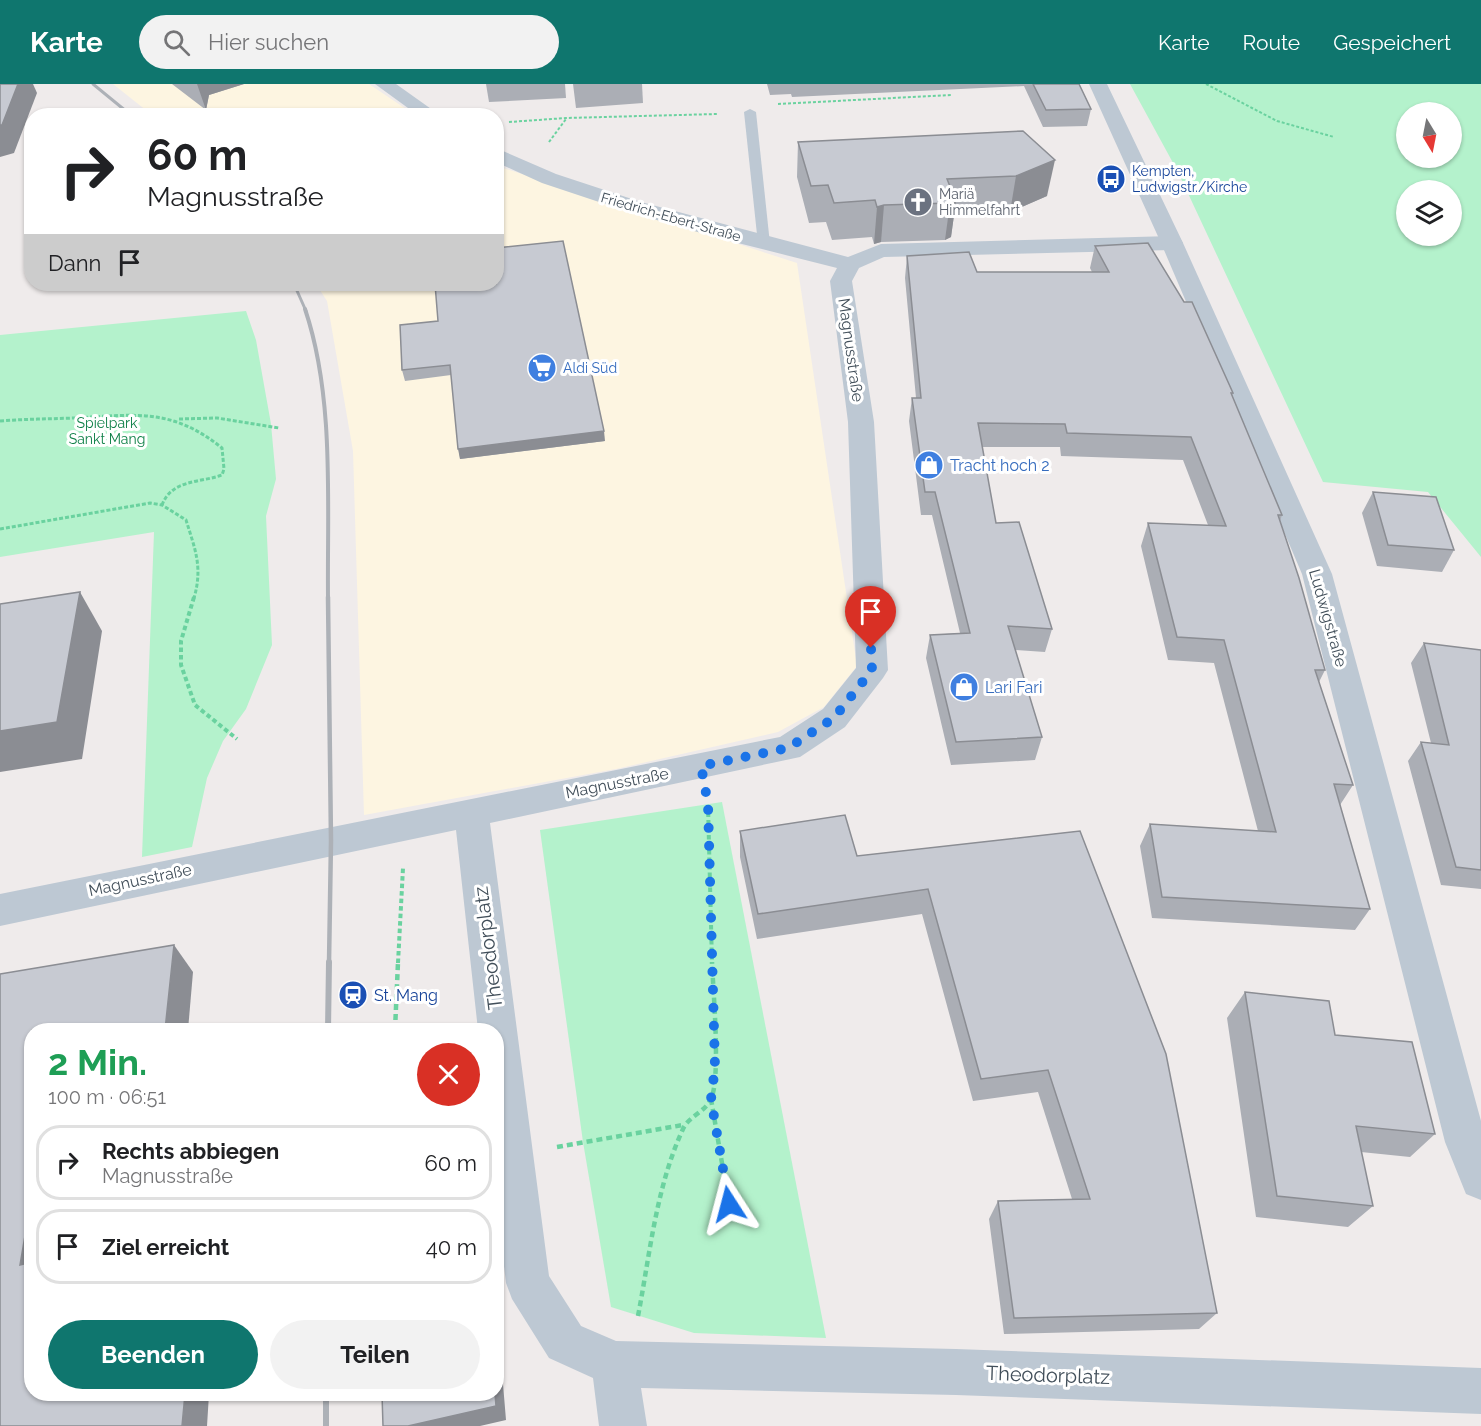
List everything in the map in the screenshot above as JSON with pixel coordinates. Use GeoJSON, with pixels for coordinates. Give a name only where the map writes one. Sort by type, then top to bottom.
{"type":"FeatureCollection","features":[{"type":"Feature","properties":{"kind":"street"},"geometry":{"type":"LineString","coordinates":[[384,84],[420,108]]}},
{"type":"Feature","properties":{"kind":"street","name":"Ludwigstraße"},"geometry":{"type":"LineString","coordinates":[[1098,84],[1172,243],[1317,574],[1466,1142],[1481,1179]]}},
{"type":"Feature","properties":{"kind":"street","name":"Friedrich-Ebert-Straße"},"geometry":{"type":"LineString","coordinates":[[504,158],[555,181],[639,209],[764,244],[850,264]]}},
{"type":"Feature","properties":{"kind":"street"},"geometry":{"type":"LineString","coordinates":[[850,264],[881,251],[1172,243]]}},
{"type":"Feature","properties":{"kind":"street","name":"Magnusstraße"},"geometry":{"type":"LineString","coordinates":[[0,910],[788,748],[834,718],[872,670],[861,422],[841,281],[850,264]]}},
{"type":"Feature","properties":{"kind":"street","name":"Theodorplatz"},"geometry":{"type":"LineString","coordinates":[[471,812],[494,1023]]}},
{"type":"Feature","properties":{"kind":"street","name":"Theodorplatz"},"geometry":{"type":"LineString","coordinates":[[504,1102],[528,1283],[565,1342],[622,1364],[956,1372],[1481,1391]]}},
{"type":"Feature","properties":{"kind":"street"},"geometry":{"type":"LineString","coordinates":[[622,1364],[623,1426]]}},
{"type":"Feature","properties":{"kind":"lane"},"geometry":{"type":"LineString","coordinates":[[750,112],[764,244]]}},
{"type":"Feature","properties":{"kind":"path"},"geometry":{"type":"LineString","coordinates":[[1206,84],[1277,121],[1334,137]]}},
{"type":"Feature","properties":{"kind":"path"},"geometry":{"type":"LineString","coordinates":[[508,123],[566,118],[750,112],[784,102],[951,95]]}},
{"type":"Feature","properties":{"kind":"path"},"geometry":{"type":"LineString","coordinates":[[0,421],[137,414],[176,419],[217,418],[279,428]]}},
{"type":"Feature","properties":{"kind":"path"},"geometry":{"type":"LineString","coordinates":[[162,505],[166,493],[175,487],[214,479],[222,476],[224,470],[222,448],[198,428],[176,419]]}},
{"type":"Feature","properties":{"kind":"path"},"geometry":{"type":"LineString","coordinates":[[0,530],[150,503],[162,505],[186,520],[199,562],[198,584],[181,641],[182,665],[186,683],[195,705],[237,739]]}},
{"type":"Feature","properties":{"kind":"path"},"geometry":{"type":"LineString","coordinates":[[701,766],[708,804],[715,1067],[711,1099],[729,1204]]}},
{"type":"Feature","properties":{"kind":"path"},"geometry":{"type":"LineString","coordinates":[[395,1023],[406,825]]}},
{"type":"Feature","properties":{"kind":"path"},"geometry":{"type":"LineString","coordinates":[[512,1154],[684,1125],[699,1114],[711,1099]]}},
{"type":"Feature","properties":{"kind":"path"},"geometry":{"type":"LineString","coordinates":[[622,1364],[666,1170],[684,1125]]}},
{"type":"Feature","properties":{"kind":"shaded area"},"geometry":{"type":"Polygon","coordinates":[[[113,84],[369,84],[405,108],[143,108],[113,84]]]}},
{"type":"Feature","properties":{"kind":"shaded area"},"geometry":{"type":"Polygon","coordinates":[[[504,168],[797,263],[857,666],[824,707],[778,732],[616,769],[364,815],[353,451],[327,301],[321,291],[504,291],[504,168]]]}},
{"type":"Feature","properties":{"kind":"green space"},"geometry":{"type":"Polygon","coordinates":[[[1130,84],[1481,84],[1481,557],[1428,492],[1323,482],[1178,172],[1130,84]]]}},
{"type":"Feature","properties":{"kind":"green space","name":"Spielpark Sankt Mang"},"geometry":{"type":"Polygon","coordinates":[[[246,311],[256,340],[271,424],[276,479],[266,516],[272,645],[246,709],[223,741],[207,778],[192,847],[142,857],[154,532],[0,557],[0,335],[246,311]]]}},
{"type":"Feature","properties":{"kind":"green space"},"geometry":{"type":"Polygon","coordinates":[[[722,802],[826,1338],[694,1333],[611,1307],[583,1142],[540,830],[722,802]]]}},
{"type":"Feature","properties":{"kind":"building"},"geometry":{"type":"Polygon","coordinates":[[[0,84],[18,84],[2,125],[0,125],[0,84]]]}},
{"type":"Feature","properties":{"kind":"building"},"geometry":{"type":"Polygon","coordinates":[[[1033,84],[1079,84],[1091,109],[1046,110],[1033,84]]]}},
{"type":"Feature","properties":{"kind":"building"},"geometry":{"type":"Polygon","coordinates":[[[1023,131],[1055,160],[1016,176],[947,179],[956,201],[950,203],[877,207],[875,200],[834,203],[828,185],[811,186],[798,142],[1023,131]]]}},
{"type":"Feature","properties":{"kind":"building"},"geometry":{"type":"Polygon","coordinates":[[[563,241],[604,431],[458,449],[450,365],[402,370],[400,325],[438,321],[436,291],[504,291],[504,247],[563,241]]]}},
{"type":"Feature","properties":{"kind":"building"},"geometry":{"type":"Polygon","coordinates":[[[1148,243],[1184,302],[1192,302],[1233,393],[1231,393],[1282,515],[1278,515],[1299,578],[1325,670],[1315,670],[1353,785],[1334,784],[1370,909],[1162,897],[1150,824],[1276,832],[1224,640],[1177,637],[1148,523],[1226,526],[1191,437],[1067,433],[1065,424],[978,423],[996,523],[1019,522],[1052,629],[1008,626],[1042,737],[956,742],[930,635],[970,633],[935,492],[925,492],[912,398],[921,398],[907,256],[969,252],[977,272],[1109,272],[1095,246],[1148,243]]]}},
{"type":"Feature","properties":{"kind":"building"},"geometry":{"type":"Polygon","coordinates":[[[1373,492],[1436,497],[1454,550],[1388,545],[1373,492]]]}},
{"type":"Feature","properties":{"kind":"building"},"geometry":{"type":"Polygon","coordinates":[[[80,592],[57,722],[0,731],[0,604],[80,592]]]}},
{"type":"Feature","properties":{"kind":"building"},"geometry":{"type":"Polygon","coordinates":[[[1424,643],[1481,650],[1481,870],[1456,867],[1421,742],[1449,745],[1424,643]]]}},
{"type":"Feature","properties":{"kind":"building"},"geometry":{"type":"Polygon","coordinates":[[[845,815],[857,856],[1080,831],[1166,1054],[1217,1313],[1014,1318],[998,1201],[1090,1199],[1048,1070],[981,1079],[928,889],[758,914],[740,831],[845,815]]]}},
{"type":"Feature","properties":{"kind":"building"},"geometry":{"type":"Polygon","coordinates":[[[174,945],[166,1023],[24,1023],[24,1242],[20,1265],[24,1264],[24,1401],[184,1401],[182,1426],[0,1426],[0,974],[174,945]]]}},
{"type":"Feature","properties":{"kind":"building"},"geometry":{"type":"Polygon","coordinates":[[[1245,992],[1329,1001],[1335,1035],[1412,1042],[1435,1134],[1356,1126],[1373,1206],[1277,1196],[1245,992]]]}},
{"type":"Feature","properties":{"kind":"building"},"geometry":{"type":"Polygon","coordinates":[[[382,1401],[496,1401],[496,1406],[408,1426],[383,1426],[382,1401]]]}},
{"type":"Feature","properties":{"kind":"railway"},"geometry":{"type":"LineString","coordinates":[[93,84],[122,108]]}},
{"type":"Feature","properties":{"kind":"railway"},"geometry":{"type":"LineString","coordinates":[[297,291],[306,311]]}},
{"type":"Feature","properties":{"kind":"railway"},"geometry":{"type":"LineString","coordinates":[[305,309],[315,343],[325,415],[328,597]]}},
{"type":"Feature","properties":{"kind":"railway"},"geometry":{"type":"LineString","coordinates":[[328,597],[331,841],[329,963]]}},
{"type":"Feature","properties":{"kind":"railway"},"geometry":{"type":"LineString","coordinates":[[328,1023],[329,962]]}},
{"type":"Feature","properties":{"kind":"railway"},"geometry":{"type":"LineString","coordinates":[[326,1401],[326,1426]]}},
{"type":"Feature","properties":{"kind":"place","name":"Kempten, Ludwigstr./Kirche"},"geometry":{"type":"Point","coordinates":[1111,179]}},
{"type":"Feature","properties":{"kind":"place","name":"Mariä Himmelfahrt"},"geometry":{"type":"Point","coordinates":[918,202]}},
{"type":"Feature","properties":{"kind":"place","name":"Aldi Süd"},"geometry":{"type":"Point","coordinates":[542,368]}},
{"type":"Feature","properties":{"kind":"place","name":"Tracht hoch 2"},"geometry":{"type":"Point","coordinates":[929,465]}},
{"type":"Feature","properties":{"kind":"place","name":"Lari Fari"},"geometry":{"type":"Point","coordinates":[964,687]}},
{"type":"Feature","properties":{"kind":"place","name":"St. Mang"},"geometry":{"type":"Point","coordinates":[353,995]}},
{"type":"Feature","properties":{"kind":"route"},"geometry":{"type":"LineString","coordinates":[[729,1204],[711,1099],[715,1067],[708,804],[701,766],[788,748],[834,718],[872,670],[871,648]]}}]}
